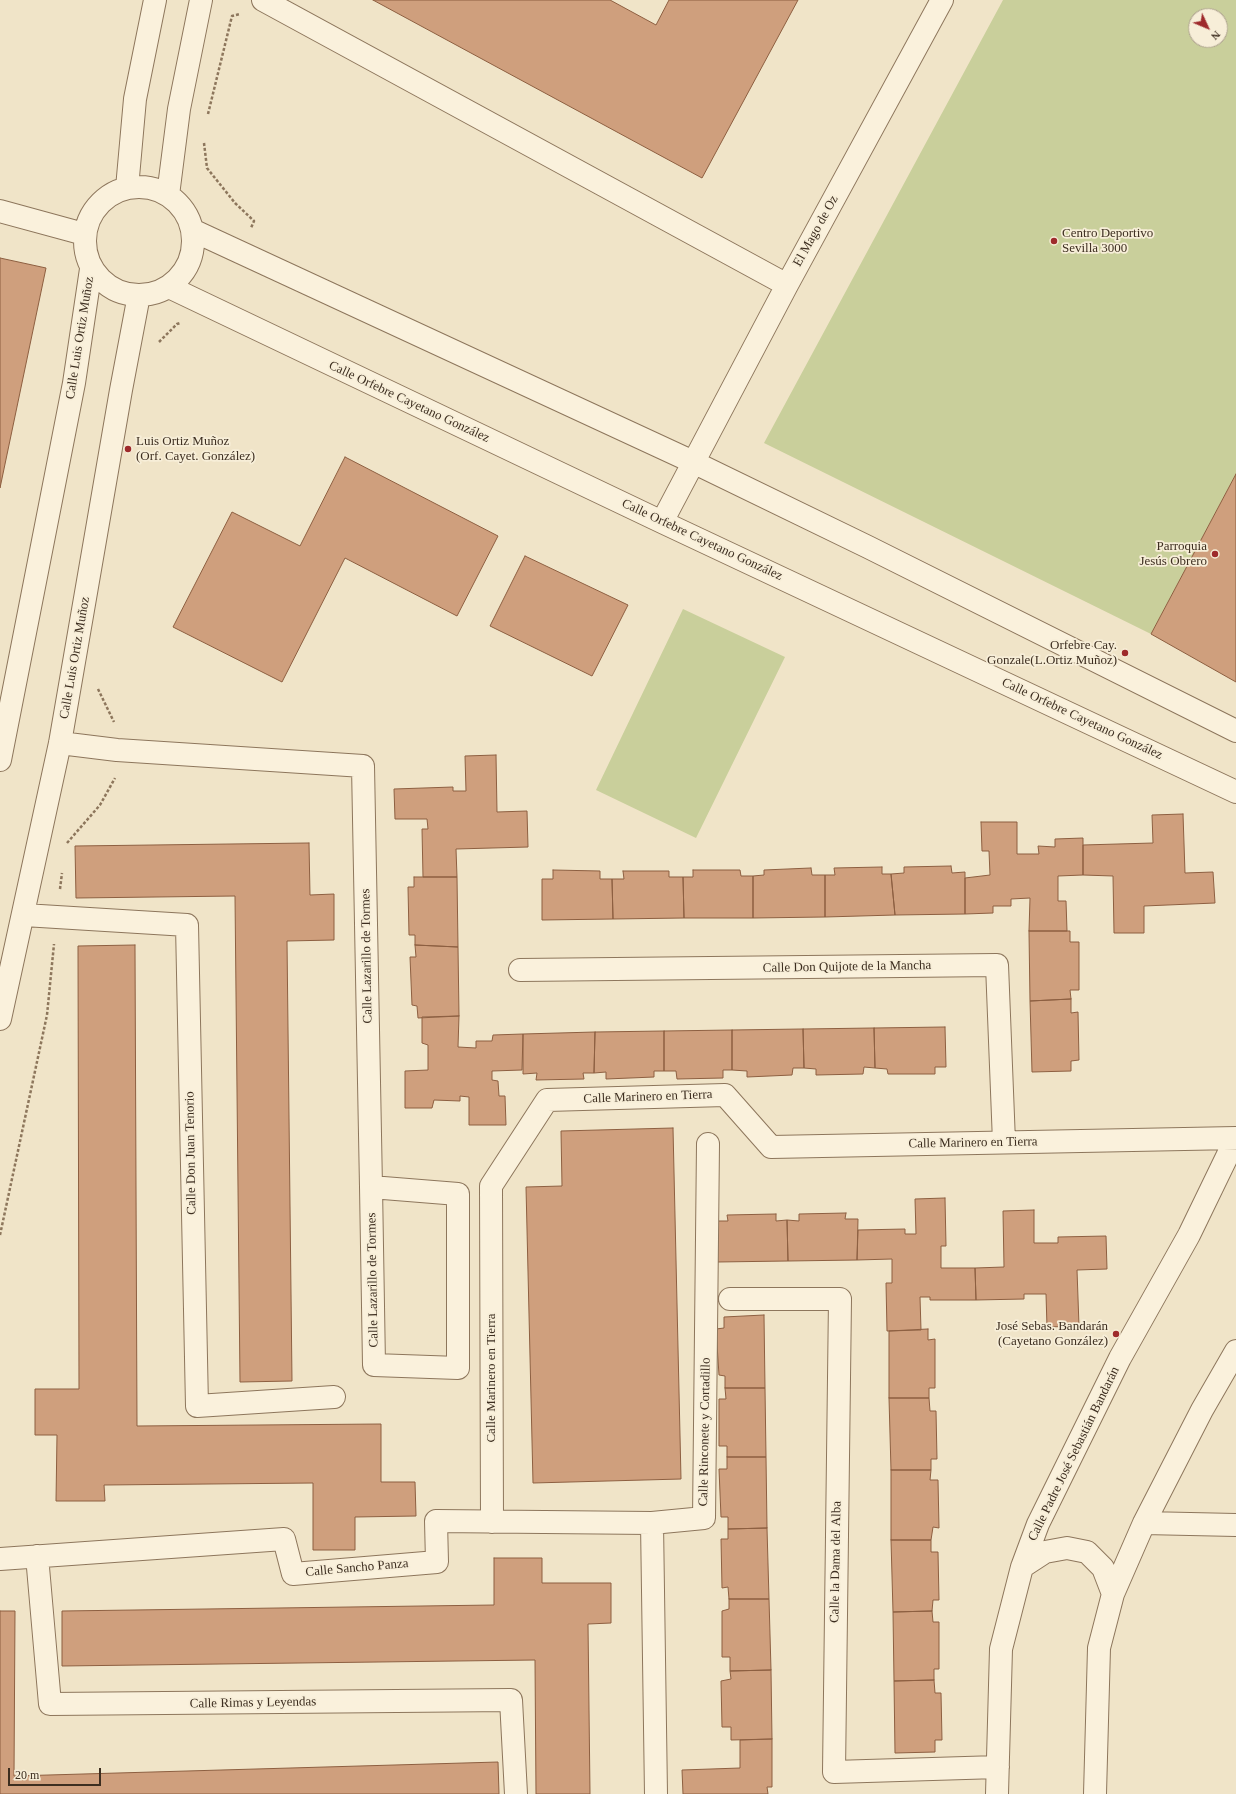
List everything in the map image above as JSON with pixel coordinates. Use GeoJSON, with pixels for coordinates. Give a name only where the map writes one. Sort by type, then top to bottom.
{"type":"FeatureCollection","features":[{"type":"Feature","properties":{"kind":"street"},"geometry":{"type":"LineString","coordinates":[[127,188],[134,99],[156,0]]}},
{"type":"Feature","properties":{"kind":"street"},"geometry":{"type":"LineString","coordinates":[[168,195],[179,109],[201,0]]}},
{"type":"Feature","properties":{"kind":"street","name":"El Mago de Oz"},"geometry":{"type":"LineString","coordinates":[[662,522],[787,285],[942,0]]}},
{"type":"Feature","properties":{"kind":"street"},"geometry":{"type":"LineString","coordinates":[[255,6],[787,285]]}},
{"type":"Feature","properties":{"kind":"street"},"geometry":{"type":"LineString","coordinates":[[141,187],[155,189],[168,195],[183,211],[192,230],[193,243],[191,256],[182,273],[169,287],[152,294],[134,296],[117,292],[102,282],[91,269],[85,252],[84,234],[89,218],[98,204],[111,194],[127,188],[141,187]]}},
{"type":"Feature","properties":{"kind":"street"},"geometry":{"type":"LineString","coordinates":[[0,211],[84,234]]}},
{"type":"Feature","properties":{"kind":"street"},"geometry":{"type":"LineString","coordinates":[[192,230],[693,462],[1236,731]]}},
{"type":"Feature","properties":{"kind":"street","name":"Calle Luis Ortiz Muñoz"},"geometry":{"type":"LineString","coordinates":[[0,760],[74,383],[91,269]]}},
{"type":"Feature","properties":{"kind":"street","name":"Calle Orfebre Cayetano González"},"geometry":{"type":"LineString","coordinates":[[169,287],[662,522],[1236,792]]}},
{"type":"Feature","properties":{"kind":"street","name":"Calle Luis Ortiz Muñoz"},"geometry":{"type":"LineString","coordinates":[[0,1019],[24,915],[60,743],[121,390],[139,295]]}},
{"type":"Feature","properties":{"kind":"street","name":"Calle Lazarillo de Tormes"},"geometry":{"type":"LineString","coordinates":[[60,743],[117,750],[363,766],[374,1365],[458,1368],[458,1194],[371,1187]]}},
{"type":"Feature","properties":{"kind":"street","name":"Calle Don Juan Tenorio"},"geometry":{"type":"LineString","coordinates":[[24,915],[186,925],[197,1406],[334,1397]]}},
{"type":"Feature","properties":{"kind":"street","name":"Calle Don Quijote de la Mancha"},"geometry":{"type":"LineString","coordinates":[[520,970],[996,966],[1004,1142]]}},
{"type":"Feature","properties":{"kind":"street","name":"Calle Marinero en Tierra"},"geometry":{"type":"LineString","coordinates":[[492,1522],[491,1186],[547,1100],[725,1095],[771,1147],[1236,1138]]}},
{"type":"Feature","properties":{"kind":"street","name":"Calle Padre José Sebastián Bandarán"},"geometry":{"type":"LineString","coordinates":[[997,1794],[1001,1649],[1022,1567],[1038,1524],[1120,1358],[1189,1235],[1236,1138]]}},
{"type":"Feature","properties":{"kind":"street","name":"Calle Rinconete y Cortadillo"},"geometry":{"type":"LineString","coordinates":[[652,1523],[704,1518],[708,1144]]}},
{"type":"Feature","properties":{"kind":"street","name":"Calle la Dama del Alba"},"geometry":{"type":"LineString","coordinates":[[730,1299],[840,1299],[834,1772],[998,1767]]}},
{"type":"Feature","properties":{"kind":"street"},"geometry":{"type":"LineString","coordinates":[[1095,1794],[1099,1648],[1113,1594],[1144,1523],[1202,1410],[1236,1351]]}},
{"type":"Feature","properties":{"kind":"street","name":"Calle Sancho Panza"},"geometry":{"type":"LineString","coordinates":[[0,1559],[284,1539],[293,1574],[437,1562],[436,1521],[652,1523]]}},
{"type":"Feature","properties":{"kind":"street"},"geometry":{"type":"LineString","coordinates":[[652,1523],[656,1794]]}},
{"type":"Feature","properties":{"kind":"street"},"geometry":{"type":"LineString","coordinates":[[1144,1523],[1236,1525]]}},
{"type":"Feature","properties":{"kind":"street"},"geometry":{"type":"LineString","coordinates":[[1022,1567],[1045,1552],[1067,1548],[1087,1552],[1103,1568],[1113,1594]]}},
{"type":"Feature","properties":{"kind":"street","name":"Calle Rimas y Leyendas"},"geometry":{"type":"LineString","coordinates":[[37,1556],[50,1704],[511,1700],[516,1794]]}},
{"type":"Feature","properties":{"kind":"path"},"geometry":{"type":"LineString","coordinates":[[207,119],[232,16],[255,6]]}},
{"type":"Feature","properties":{"kind":"path"},"geometry":{"type":"LineString","coordinates":[[204,140],[206,168],[235,203],[254,221],[240,252]]}},
{"type":"Feature","properties":{"kind":"path"},"geometry":{"type":"LineString","coordinates":[[158,344],[177,324],[205,318],[211,308]]}},
{"type":"Feature","properties":{"kind":"path"},"geometry":{"type":"LineString","coordinates":[[65,845],[100,805],[118,774],[115,724],[98,688]]}},
{"type":"Feature","properties":{"kind":"path"},"geometry":{"type":"LineString","coordinates":[[0,1235],[47,1015],[63,866]]}},
{"type":"Feature","properties":{"kind":"green space","name":"Centro Deportivo Sevilla 3000"},"geometry":{"type":"Polygon","coordinates":[[[1003,0],[1236,0],[1236,474],[1151,634],[764,443],[1003,0]]]}},
{"type":"Feature","properties":{"kind":"green space"},"geometry":{"type":"Polygon","coordinates":[[[683,609],[785,657],[696,838],[596,790],[683,609]]]}},
{"type":"Feature","properties":{"kind":"building"},"geometry":{"type":"Polygon","coordinates":[[[373,0],[610,0],[656,25],[669,0],[798,0],[702,178],[373,0]]]}},
{"type":"Feature","properties":{"kind":"building"},"geometry":{"type":"Polygon","coordinates":[[[0,258],[46,268],[0,488],[0,258]]]}},
{"type":"Feature","properties":{"kind":"building"},"geometry":{"type":"Polygon","coordinates":[[[345,457],[498,536],[457,616],[345,558],[282,682],[173,627],[232,512],[300,546],[345,457]]]}},
{"type":"Feature","properties":{"kind":"building","name":"Parroquia Jesús Obrero"},"geometry":{"type":"Polygon","coordinates":[[[1236,474],[1236,682],[1151,634],[1236,474]]]}},
{"type":"Feature","properties":{"kind":"building"},"geometry":{"type":"Polygon","coordinates":[[[525,556],[628,605],[592,676],[490,626],[525,556]]]}},
{"type":"Feature","properties":{"kind":"building"},"geometry":{"type":"Polygon","coordinates":[[[496,755],[497,812],[527,811],[528,847],[456,849],[457,877],[423,877],[422,829],[428,829],[427,819],[395,819],[394,789],[453,787],[453,791],[466,791],[465,756],[496,755]]]}},
{"type":"Feature","properties":{"kind":"building"},"geometry":{"type":"Polygon","coordinates":[[[1183,814],[1185,873],[1213,872],[1215,903],[1144,906],[1144,933],[1114,933],[1113,876],[1083,875],[1083,845],[1153,843],[1152,815],[1183,814]]]}},
{"type":"Feature","properties":{"kind":"building"},"geometry":{"type":"Polygon","coordinates":[[[981,822],[1017,822],[1017,854],[1039,854],[1038,846],[1055,847],[1055,839],[1083,838],[1083,875],[1058,876],[1058,901],[1066,901],[1067,931],[1029,931],[1030,898],[1011,899],[1011,906],[993,906],[993,913],[965,914],[965,878],[990,875],[989,851],[982,851],[981,822]]]}},
{"type":"Feature","properties":{"kind":"building"},"geometry":{"type":"Polygon","coordinates":[[[309,843],[310,895],[334,894],[334,940],[287,941],[292,1381],[240,1382],[235,896],[76,898],[75,846],[309,843]]]}},
{"type":"Feature","properties":{"kind":"building"},"geometry":{"type":"Polygon","coordinates":[[[951,866],[952,873],[965,872],[965,914],[895,915],[891,874],[904,873],[904,867],[951,866]]]}},
{"type":"Feature","properties":{"kind":"building"},"geometry":{"type":"Polygon","coordinates":[[[882,867],[882,874],[891,874],[895,915],[825,917],[825,875],[835,875],[834,868],[882,867]]]}},
{"type":"Feature","properties":{"kind":"building"},"geometry":{"type":"Polygon","coordinates":[[[811,868],[812,875],[825,875],[825,917],[753,918],[753,876],[764,875],[764,870],[811,868]]]}},
{"type":"Feature","properties":{"kind":"building"},"geometry":{"type":"Polygon","coordinates":[[[553,870],[600,871],[600,879],[612,879],[613,919],[542,920],[542,879],[553,879],[553,870]]]}},
{"type":"Feature","properties":{"kind":"building"},"geometry":{"type":"Polygon","coordinates":[[[693,870],[740,870],[741,876],[753,876],[753,918],[684,918],[683,877],[693,877],[693,870]]]}},
{"type":"Feature","properties":{"kind":"building"},"geometry":{"type":"Polygon","coordinates":[[[623,871],[669,871],[669,877],[683,877],[684,918],[613,919],[612,879],[624,879],[623,871]]]}},
{"type":"Feature","properties":{"kind":"building"},"geometry":{"type":"Polygon","coordinates":[[[414,877],[457,877],[458,947],[415,945],[415,935],[409,935],[408,887],[414,887],[414,877]]]}},
{"type":"Feature","properties":{"kind":"building"},"geometry":{"type":"Polygon","coordinates":[[[1029,931],[1070,931],[1070,942],[1079,942],[1079,990],[1070,990],[1071,999],[1030,1001],[1029,931]]]}},
{"type":"Feature","properties":{"kind":"building"},"geometry":{"type":"Polygon","coordinates":[[[135,945],[137,1426],[381,1424],[381,1482],[415,1482],[416,1516],[355,1517],[355,1550],[313,1550],[313,1483],[104,1485],[105,1501],[56,1501],[57,1435],[35,1435],[35,1389],[79,1389],[78,946],[135,945]]]}},
{"type":"Feature","properties":{"kind":"building"},"geometry":{"type":"Polygon","coordinates":[[[415,945],[458,947],[459,1016],[418,1018],[417,1006],[412,1005],[410,957],[416,957],[415,945]]]}},
{"type":"Feature","properties":{"kind":"building"},"geometry":{"type":"Polygon","coordinates":[[[1071,999],[1071,1013],[1078,1012],[1079,1060],[1071,1061],[1071,1071],[1032,1072],[1030,1001],[1071,999]]]}},
{"type":"Feature","properties":{"kind":"building"},"geometry":{"type":"Polygon","coordinates":[[[459,1016],[458,1047],[476,1048],[476,1041],[492,1041],[493,1035],[523,1034],[522,1070],[492,1071],[492,1080],[498,1081],[499,1096],[505,1096],[506,1125],[469,1125],[469,1097],[460,1096],[460,1101],[434,1100],[432,1108],[405,1108],[405,1071],[428,1070],[428,1045],[422,1043],[422,1017],[459,1016]]]}},
{"type":"Feature","properties":{"kind":"building"},"geometry":{"type":"Polygon","coordinates":[[[945,1027],[946,1067],[935,1067],[935,1074],[888,1074],[887,1069],[875,1068],[874,1028],[945,1027]]]}},
{"type":"Feature","properties":{"kind":"building"},"geometry":{"type":"Polygon","coordinates":[[[874,1028],[875,1068],[864,1067],[863,1074],[816,1075],[816,1069],[804,1068],[803,1029],[874,1028]]]}},
{"type":"Feature","properties":{"kind":"building"},"geometry":{"type":"Polygon","coordinates":[[[803,1029],[804,1068],[793,1068],[792,1075],[747,1077],[747,1071],[732,1070],[732,1030],[803,1029]]]}},
{"type":"Feature","properties":{"kind":"building"},"geometry":{"type":"Polygon","coordinates":[[[732,1030],[732,1070],[723,1070],[723,1078],[677,1079],[676,1071],[664,1071],[664,1031],[732,1030]]]}},
{"type":"Feature","properties":{"kind":"building"},"geometry":{"type":"Polygon","coordinates":[[[664,1031],[664,1071],[654,1071],[654,1077],[606,1079],[606,1072],[594,1073],[595,1032],[664,1031]]]}},
{"type":"Feature","properties":{"kind":"building"},"geometry":{"type":"Polygon","coordinates":[[[595,1032],[594,1073],[583,1073],[584,1079],[536,1080],[537,1073],[523,1074],[523,1034],[595,1032]]]}},
{"type":"Feature","properties":{"kind":"building"},"geometry":{"type":"Polygon","coordinates":[[[673,1128],[681,1479],[533,1483],[526,1187],[562,1186],[561,1131],[673,1128]]]}},
{"type":"Feature","properties":{"kind":"building"},"geometry":{"type":"Polygon","coordinates":[[[945,1198],[946,1246],[941,1246],[941,1268],[975,1268],[976,1300],[930,1300],[930,1297],[920,1297],[921,1330],[887,1331],[886,1283],[892,1283],[892,1259],[857,1260],[858,1230],[905,1229],[905,1234],[916,1234],[915,1199],[945,1198]]]}},
{"type":"Feature","properties":{"kind":"building"},"geometry":{"type":"Polygon","coordinates":[[[1034,1210],[1034,1243],[1058,1243],[1058,1237],[1106,1236],[1107,1269],[1077,1270],[1079,1326],[1047,1327],[1046,1294],[1024,1294],[1024,1299],[976,1300],[975,1268],[1004,1267],[1003,1211],[1034,1210]]]}},
{"type":"Feature","properties":{"kind":"building"},"geometry":{"type":"Polygon","coordinates":[[[846,1213],[845,1219],[858,1219],[857,1260],[788,1261],[787,1220],[799,1221],[799,1214],[846,1213]]]}},
{"type":"Feature","properties":{"kind":"building"},"geometry":{"type":"Polygon","coordinates":[[[776,1214],[776,1221],[787,1220],[788,1261],[717,1262],[716,1221],[728,1221],[727,1215],[776,1214]]]}},
{"type":"Feature","properties":{"kind":"building"},"geometry":{"type":"Polygon","coordinates":[[[764,1315],[765,1388],[725,1388],[725,1376],[719,1375],[716,1329],[724,1328],[724,1317],[764,1315]]]}},
{"type":"Feature","properties":{"kind":"building"},"geometry":{"type":"Polygon","coordinates":[[[928,1329],[928,1340],[935,1339],[935,1388],[929,1388],[929,1398],[889,1398],[889,1331],[928,1329]]]}},
{"type":"Feature","properties":{"kind":"building"},"geometry":{"type":"Polygon","coordinates":[[[725,1388],[765,1388],[766,1457],[727,1457],[727,1446],[719,1446],[719,1399],[726,1399],[725,1388]]]}},
{"type":"Feature","properties":{"kind":"building"},"geometry":{"type":"Polygon","coordinates":[[[889,1398],[929,1398],[930,1411],[936,1411],[937,1459],[931,1459],[931,1470],[891,1470],[889,1398]]]}},
{"type":"Feature","properties":{"kind":"building"},"geometry":{"type":"Polygon","coordinates":[[[727,1457],[766,1457],[767,1528],[728,1529],[728,1517],[721,1517],[719,1469],[727,1469],[727,1457]]]}},
{"type":"Feature","properties":{"kind":"building"},"geometry":{"type":"Polygon","coordinates":[[[891,1470],[931,1470],[930,1480],[938,1480],[939,1528],[933,1527],[931,1540],[891,1540],[891,1470]]]}},
{"type":"Feature","properties":{"kind":"building"},"geometry":{"type":"Polygon","coordinates":[[[767,1528],[769,1599],[729,1599],[728,1587],[722,1588],[721,1539],[728,1539],[728,1529],[767,1528]]]}},
{"type":"Feature","properties":{"kind":"building"},"geometry":{"type":"Polygon","coordinates":[[[891,1540],[931,1540],[931,1552],[938,1552],[939,1600],[933,1600],[932,1611],[893,1612],[891,1540]]]}},
{"type":"Feature","properties":{"kind":"building"},"geometry":{"type":"Polygon","coordinates":[[[494,1558],[542,1558],[542,1583],[611,1583],[611,1623],[588,1624],[590,1794],[536,1794],[535,1660],[62,1666],[62,1611],[494,1605],[494,1558]]]}},
{"type":"Feature","properties":{"kind":"building"},"geometry":{"type":"Polygon","coordinates":[[[729,1599],[769,1599],[771,1670],[730,1671],[730,1657],[722,1657],[722,1611],[729,1609],[729,1599]]]}},
{"type":"Feature","properties":{"kind":"building"},"geometry":{"type":"Polygon","coordinates":[[[0,1611],[15,1611],[14,1776],[498,1762],[499,1794],[0,1794],[0,1611]]]}},
{"type":"Feature","properties":{"kind":"building"},"geometry":{"type":"Polygon","coordinates":[[[932,1611],[933,1622],[939,1622],[939,1669],[934,1669],[934,1680],[894,1681],[893,1612],[932,1611]]]}},
{"type":"Feature","properties":{"kind":"building"},"geometry":{"type":"Polygon","coordinates":[[[771,1670],[772,1739],[731,1740],[731,1727],[722,1727],[721,1681],[731,1679],[730,1671],[771,1670]]]}},
{"type":"Feature","properties":{"kind":"building"},"geometry":{"type":"Polygon","coordinates":[[[934,1680],[935,1693],[941,1693],[942,1740],[935,1740],[935,1752],[895,1753],[894,1681],[934,1680]]]}},
{"type":"Feature","properties":{"kind":"building"},"geometry":{"type":"Polygon","coordinates":[[[772,1739],[772,1787],[767,1787],[768,1794],[683,1794],[682,1770],[740,1768],[740,1740],[772,1739]]]}},
{"type":"Feature","properties":{"kind":"place","name":"Centro Deportivo Sevilla 3000"},"geometry":{"type":"Point","coordinates":[1054,241]}},
{"type":"Feature","properties":{"kind":"place","name":"Luis Ortiz Muñoz (Orf. Cayet. González)"},"geometry":{"type":"Point","coordinates":[128,449]}},
{"type":"Feature","properties":{"kind":"place","name":"Parroquia Jesús Obrero"},"geometry":{"type":"Point","coordinates":[1215,554]}},
{"type":"Feature","properties":{"kind":"place","name":"Orfebre Cay. Gonzale(L.Ortiz Muñoz)"},"geometry":{"type":"Point","coordinates":[1125,653]}},
{"type":"Feature","properties":{"kind":"place","name":"José Sebas. Bandarán (Cayetano González)"},"geometry":{"type":"Point","coordinates":[1116,1334]}}]}
